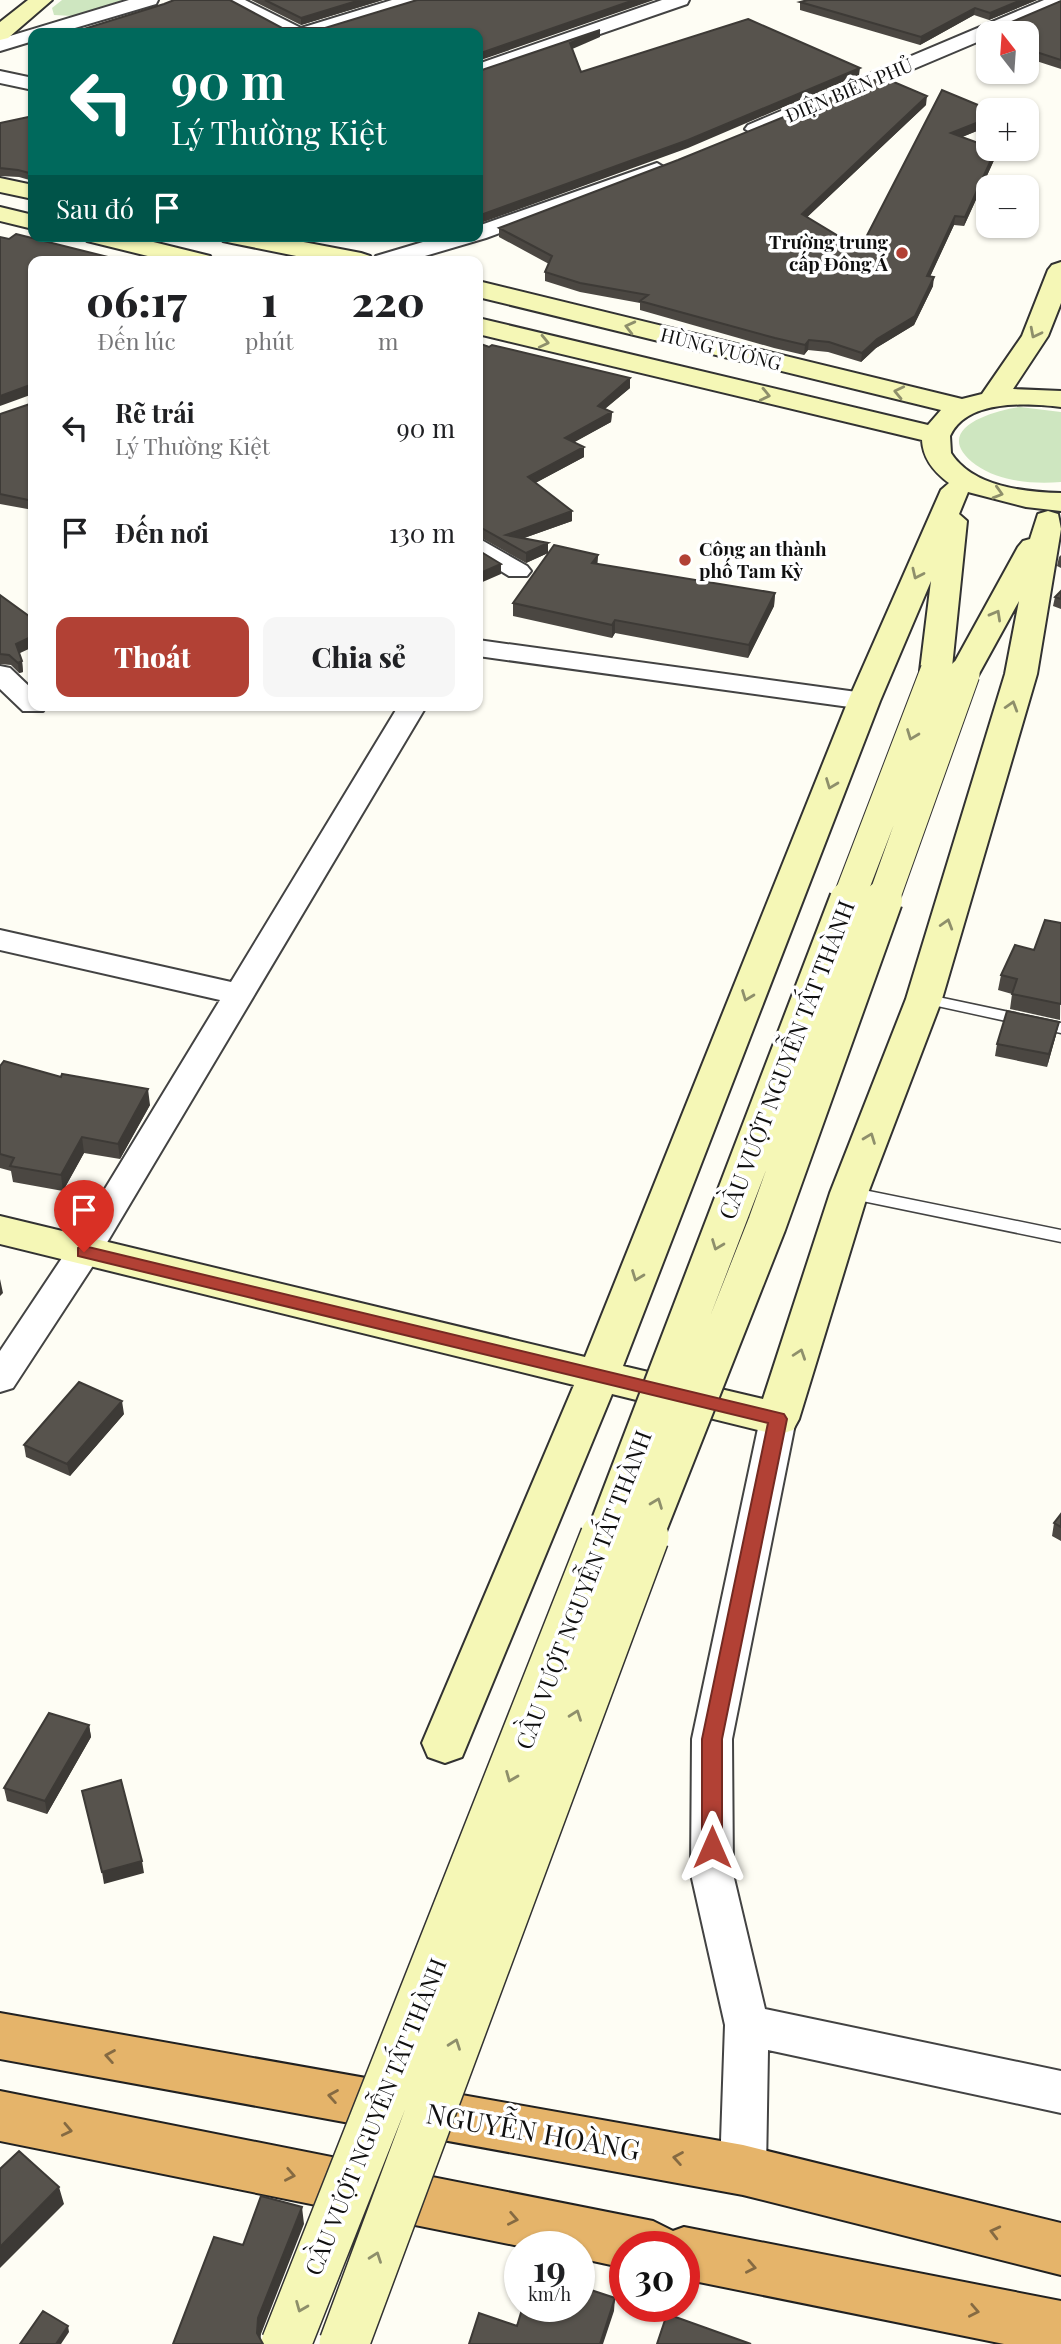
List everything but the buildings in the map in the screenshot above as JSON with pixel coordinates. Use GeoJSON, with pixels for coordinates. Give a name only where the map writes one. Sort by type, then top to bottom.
{"type":"FeatureCollection","features":[{"type":"Feature","properties":{"kind":"highway","name":"NGUYỄN HOÀNG"},"geometry":{"type":"LineString","coordinates":[[0,2036],[743,2170],[1061,2249]]}},
{"type":"Feature","properties":{"kind":"highway"},"geometry":{"type":"LineString","coordinates":[[0,2116],[609,2238]]}},
{"type":"Feature","properties":{"kind":"highway"},"geometry":{"type":"LineString","coordinates":[[700,2256],[1061,2328]]}},
{"type":"Feature","properties":{"kind":"main road"},"geometry":{"type":"LineString","coordinates":[[0,33],[41,0]]}},
{"type":"Feature","properties":{"kind":"main road"},"geometry":{"type":"LineString","coordinates":[[0,185],[28,191]]}},
{"type":"Feature","properties":{"kind":"main road"},"geometry":{"type":"LineString","coordinates":[[0,214],[28,221]]}},
{"type":"Feature","properties":{"kind":"main road"},"geometry":{"type":"LineString","coordinates":[[121,242],[180,256]]}},
{"type":"Feature","properties":{"kind":"main road"},"geometry":{"type":"LineString","coordinates":[[263,242],[335,256]]}},
{"type":"Feature","properties":{"kind":"main road"},"geometry":{"type":"LineString","coordinates":[[992,400],[1034,336],[1061,270]]}},
{"type":"Feature","properties":{"kind":"main road","name":"HÙNG VƯƠNG"},"geometry":{"type":"LineString","coordinates":[[483,290],[965,408]]}},
{"type":"Feature","properties":{"kind":"main road","name":"HÙNG VƯƠNG"},"geometry":{"type":"LineString","coordinates":[[483,327],[936,435]]}},
{"type":"Feature","properties":{"kind":"main road"},"geometry":{"type":"LineString","coordinates":[[952,479],[937,452],[936,435],[946,420],[965,408],[992,400],[1023,397],[1061,399]]}},
{"type":"Feature","properties":{"kind":"main road"},"geometry":{"type":"LineString","coordinates":[[0,1230],[778,1419],[849,1193],[924,999],[1021,674],[1056,508],[994,493],[968,482],[952,479]]}},
{"type":"Feature","properties":{"kind":"main road"},"geometry":{"type":"LineString","coordinates":[[446,1743],[598,1377],[952,479]]}},
{"type":"Feature","properties":{"kind":"main road","name":"CẦU VƯỢT NGUYỄN TẤT THÀNH"},"geometry":{"type":"LineString","coordinates":[[344,2344],[614,1615],[767,1224],[950,673],[952,479]]}},
{"type":"Feature","properties":{"kind":"main road","name":"CẦU VƯỢT NGUYỄN TẤT THÀNH"},"geometry":{"type":"LineString","coordinates":[[286,2344],[950,673],[1056,508]]}},
{"type":"Feature","properties":{"kind":"street"},"geometry":{"type":"LineString","coordinates":[[56,28],[149,0]]}},
{"type":"Feature","properties":{"kind":"street"},"geometry":{"type":"LineString","coordinates":[[230,0],[286,28]]}},
{"type":"Feature","properties":{"kind":"street"},"geometry":{"type":"LineString","coordinates":[[322,28],[411,0]]}},
{"type":"Feature","properties":{"kind":"street"},"geometry":{"type":"LineString","coordinates":[[483,68],[680,0]]}},
{"type":"Feature","properties":{"kind":"street","name":"ĐIỆN BIÊN PHỦ"},"geometry":{"type":"LineString","coordinates":[[734,138],[1060,0]]}},
{"type":"Feature","properties":{"kind":"street"},"geometry":{"type":"LineString","coordinates":[[0,45],[28,37]]}},
{"type":"Feature","properties":{"kind":"street"},"geometry":{"type":"LineString","coordinates":[[0,77],[28,83]]}},
{"type":"Feature","properties":{"kind":"street"},"geometry":{"type":"LineString","coordinates":[[483,231],[672,163]]}},
{"type":"Feature","properties":{"kind":"street"},"geometry":{"type":"LineString","coordinates":[[401,256],[447,242]]}},
{"type":"Feature","properties":{"kind":"street"},"geometry":{"type":"LineString","coordinates":[[483,549],[518,570]]}},
{"type":"Feature","properties":{"kind":"street"},"geometry":{"type":"LineString","coordinates":[[483,649],[864,701]]}},
{"type":"Feature","properties":{"kind":"street"},"geometry":{"type":"LineString","coordinates":[[0,674],[28,700]]}},
{"type":"Feature","properties":{"kind":"street"},"geometry":{"type":"LineString","coordinates":[[0,1379],[84,1252],[409,711]]}},
{"type":"Feature","properties":{"kind":"street"},"geometry":{"type":"LineString","coordinates":[[0,940],[240,994]]}},
{"type":"Feature","properties":{"kind":"street"},"geometry":{"type":"LineString","coordinates":[[743,2170],[747,2025],[712,1874],[712,1739],[778,1419]]}},
{"type":"Feature","properties":{"kind":"street"},"geometry":{"type":"LineString","coordinates":[[747,2025],[1061,2092]]}},
{"type":"Feature","properties":{"kind":"lane"},"geometry":{"type":"LineString","coordinates":[[924,999],[1061,1028]]}},
{"type":"Feature","properties":{"kind":"lane"},"geometry":{"type":"LineString","coordinates":[[849,1193],[1061,1236]]}},
{"type":"Feature","properties":{"kind":"green space"},"geometry":{"type":"Polygon","coordinates":[[[62,0],[123,0],[73,16],[54,15],[52,8],[62,0]]]}},
{"type":"Feature","properties":{"kind":"green space"},"geometry":{"type":"Polygon","coordinates":[[[1020,407],[1061,412],[1061,482],[1028,482],[995,475],[976,465],[963,453],[959,442],[962,432],[970,424],[994,413],[1020,407]]]}},
{"type":"Feature","properties":{"kind":"place","name":"Trường trung cấp Đông Á"},"geometry":{"type":"Point","coordinates":[902,253]}},
{"type":"Feature","properties":{"kind":"place","name":"Công an thành phố Tam Kỳ"},"geometry":{"type":"Point","coordinates":[685,560]}},
{"type":"Feature","properties":{"kind":"route"},"geometry":{"type":"LineString","coordinates":[[84,1252],[778,1419],[712,1739],[712,1847]]}}]}
